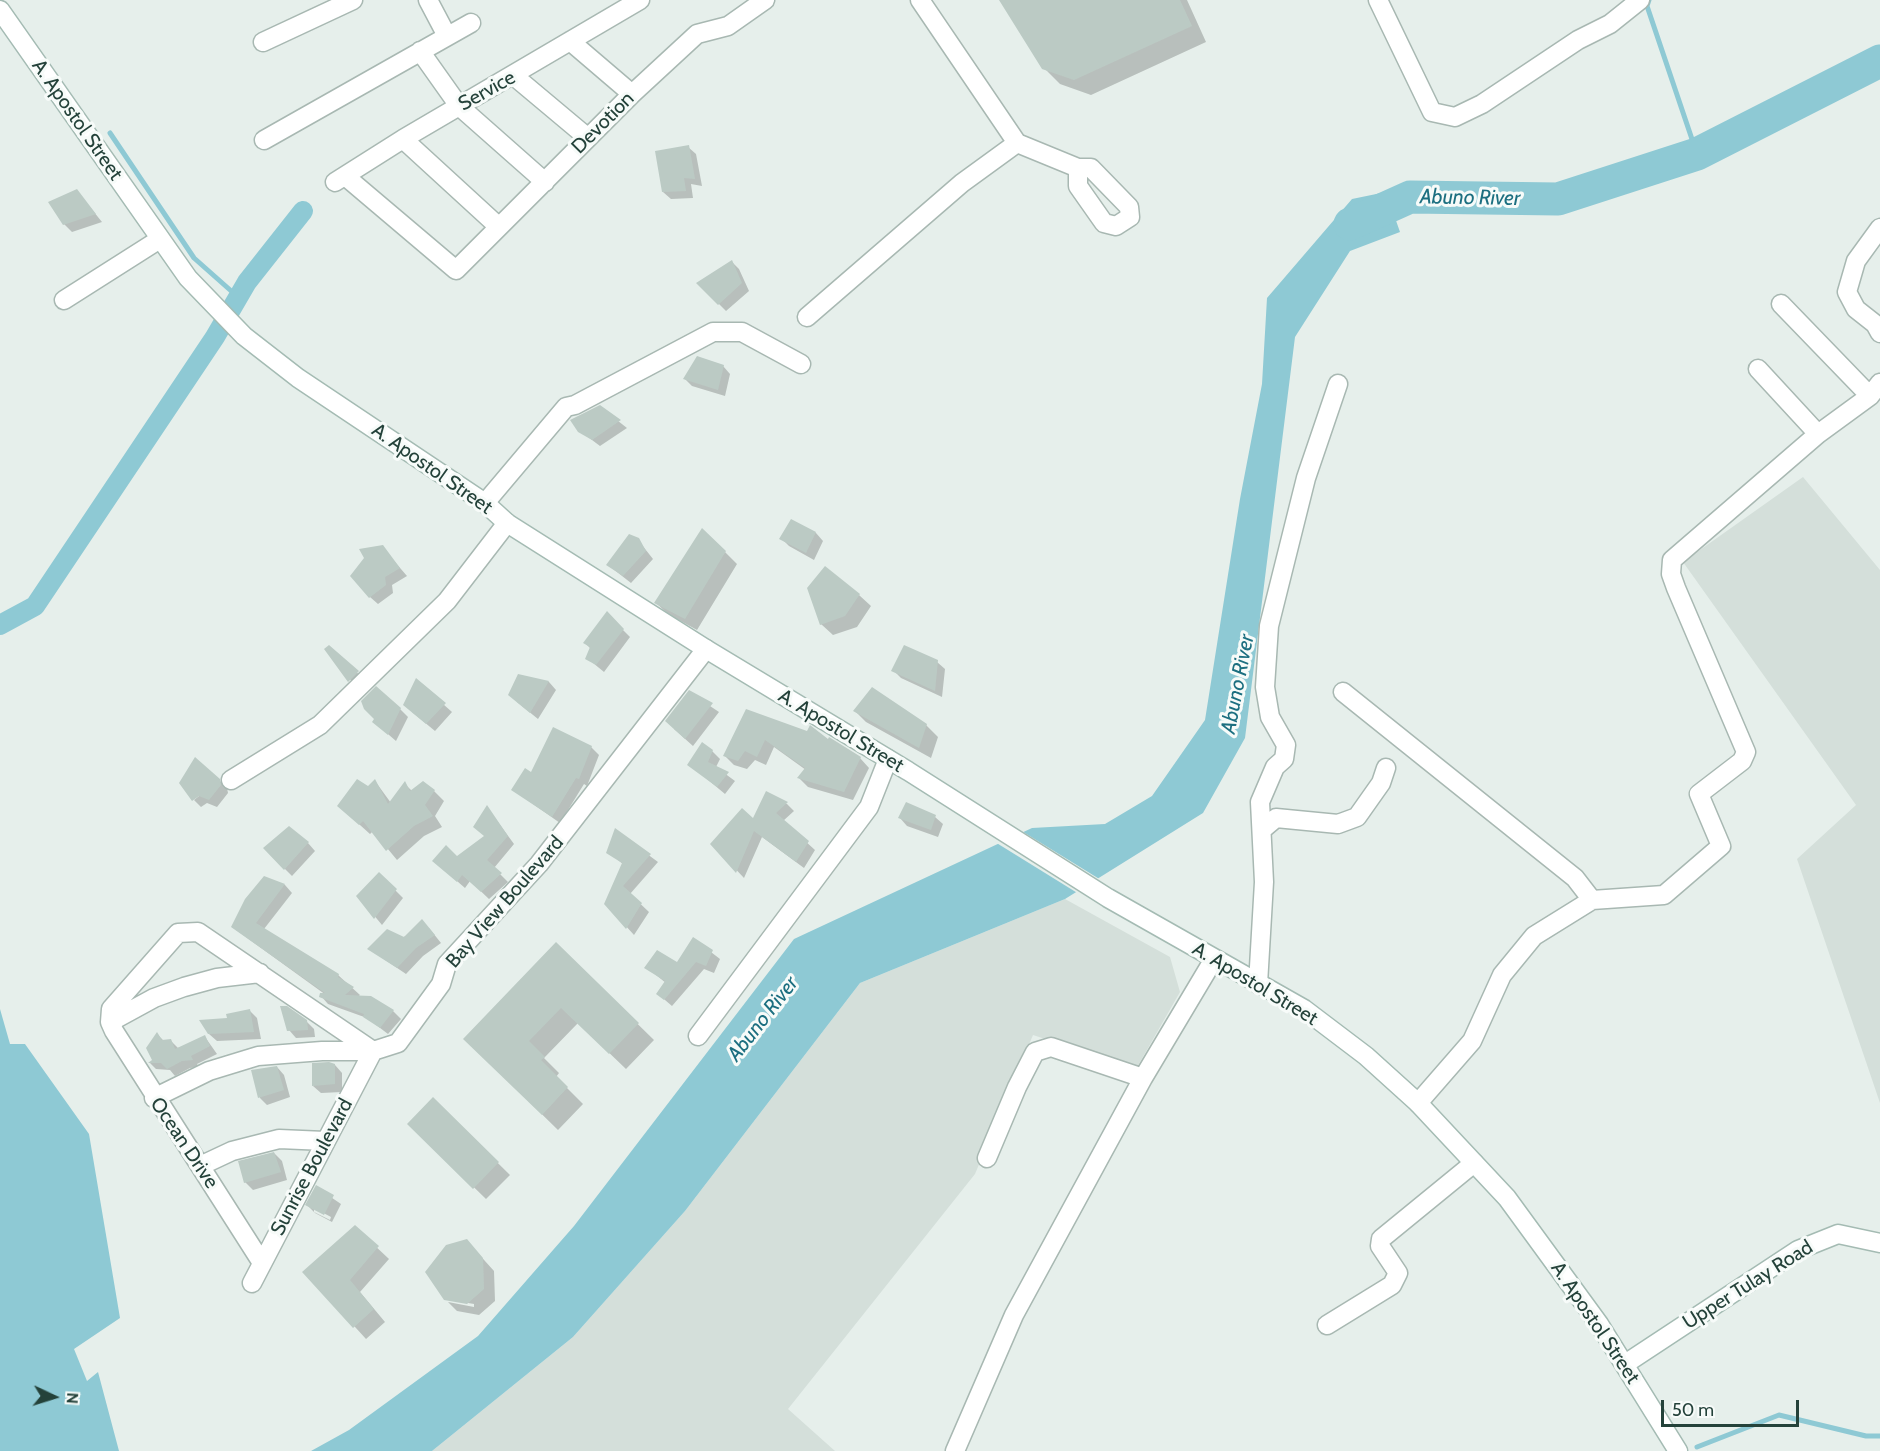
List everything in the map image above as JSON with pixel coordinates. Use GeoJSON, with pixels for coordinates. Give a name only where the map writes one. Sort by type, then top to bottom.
{"type":"FeatureCollection","features":[{"type":"Feature","properties":{"kind":"street"},"geometry":{"type":"LineString","coordinates":[[263,42],[353,0]]}},
{"type":"Feature","properties":{"kind":"street"},"geometry":{"type":"LineString","coordinates":[[428,0],[447,36]]}},
{"type":"Feature","properties":{"kind":"street","name":"Service"},"geometry":{"type":"LineString","coordinates":[[456,270],[340,179],[403,139],[514,76],[640,0]]}},
{"type":"Feature","properties":{"kind":"street","name":"Devotion"},"geometry":{"type":"LineString","coordinates":[[456,270],[632,94],[697,34],[728,26],[765,0]]}},
{"type":"Feature","properties":{"kind":"street"},"geometry":{"type":"LineString","coordinates":[[920,0],[1017,143],[1078,168]]}},
{"type":"Feature","properties":{"kind":"street"},"geometry":{"type":"LineString","coordinates":[[1378,0],[1432,112],[1455,117],[1482,104],[1578,40],[1610,24],[1640,0]]}},
{"type":"Feature","properties":{"kind":"street","name":"A. Apostol Street"},"geometry":{"type":"LineString","coordinates":[[0,10],[188,278],[237,330],[298,378],[485,503],[507,523],[706,650],[888,759],[1108,898],[1304,1009],[1365,1056],[1418,1103],[1507,1198],[1599,1324],[1673,1449]]}},
{"type":"Feature","properties":{"kind":"street"},"geometry":{"type":"LineString","coordinates":[[264,140],[471,23]]}},
{"type":"Feature","properties":{"kind":"street"},"geometry":{"type":"LineString","coordinates":[[570,41],[632,94]]}},
{"type":"Feature","properties":{"kind":"street"},"geometry":{"type":"LineString","coordinates":[[420,51],[459,106],[545,182]]}},
{"type":"Feature","properties":{"kind":"street"},"geometry":{"type":"LineString","coordinates":[[514,76],[588,138]]}},
{"type":"Feature","properties":{"kind":"street"},"geometry":{"type":"LineString","coordinates":[[403,139],[499,227]]}},
{"type":"Feature","properties":{"kind":"street"},"geometry":{"type":"LineString","coordinates":[[807,317],[962,183],[1017,143]]}},
{"type":"Feature","properties":{"kind":"street"},"geometry":{"type":"LineString","coordinates":[[1880,228],[1856,261],[1847,292],[1856,309],[1875,324],[1880,333]]}},
{"type":"Feature","properties":{"kind":"street"},"geometry":{"type":"LineString","coordinates":[[64,300],[160,239]]}},
{"type":"Feature","properties":{"kind":"street"},"geometry":{"type":"LineString","coordinates":[[1418,1103],[1472,1041],[1502,975],[1534,936],[1592,900],[1664,895],[1721,846],[1699,794],[1742,761],[1746,752],[1676,588],[1671,574],[1672,560],[1818,434],[1875,389],[1781,304]]}},
{"type":"Feature","properties":{"kind":"street"},"geometry":{"type":"LineString","coordinates":[[485,503],[566,407],[575,405],[713,332],[742,332],[801,364]]}},
{"type":"Feature","properties":{"kind":"street"},"geometry":{"type":"LineString","coordinates":[[1758,369],[1818,434]]}},
{"type":"Feature","properties":{"kind":"street"},"geometry":{"type":"LineString","coordinates":[[1258,984],[1264,882],[1260,802],[1275,767],[1284,759],[1286,745],[1270,717],[1265,687],[1269,626],[1306,478],[1338,384]]}},
{"type":"Feature","properties":{"kind":"street"},"geometry":{"type":"LineString","coordinates":[[231,780],[320,725],[447,601],[507,523]]}},
{"type":"Feature","properties":{"kind":"street","name":"Bay View Boulevard"},"geometry":{"type":"LineString","coordinates":[[154,1098],[209,1071],[258,1056],[322,1051],[373,1052],[398,1043],[441,984],[447,964],[539,864],[706,650]]}},
{"type":"Feature","properties":{"kind":"street"},"geometry":{"type":"LineString","coordinates":[[1343,692],[1575,878],[1592,900]]}},
{"type":"Feature","properties":{"kind":"street"},"geometry":{"type":"LineString","coordinates":[[698,1036],[869,807],[888,759]]}},
{"type":"Feature","properties":{"kind":"street"},"geometry":{"type":"LineString","coordinates":[[1263,829],[1276,819],[1294,819],[1314,824],[1338,824],[1357,817],[1381,783],[1386,768]]}},
{"type":"Feature","properties":{"kind":"street"},"geometry":{"type":"LineString","coordinates":[[110,1022],[111,1009],[178,933],[198,932],[373,1052]]}},
{"type":"Feature","properties":{"kind":"street"},"geometry":{"type":"LineString","coordinates":[[955,1451],[1014,1316],[1143,1078],[1214,959]]}},
{"type":"Feature","properties":{"kind":"street"},"geometry":{"type":"LineString","coordinates":[[110,1022],[154,998],[184,987],[217,978],[260,973]]}},
{"type":"Feature","properties":{"kind":"street"},"geometry":{"type":"LineString","coordinates":[[321,1015],[331,1028],[328,1044],[322,1051]]}},
{"type":"Feature","properties":{"kind":"street","name":"Ocean Drive"},"geometry":{"type":"LineString","coordinates":[[110,1022],[154,1098],[262,1263]]}},
{"type":"Feature","properties":{"kind":"street"},"geometry":{"type":"LineString","coordinates":[[987,1158],[1017,1087],[1035,1052],[1051,1047],[1143,1078]]}},
{"type":"Feature","properties":{"kind":"street","name":"Sunrise Boulevard"},"geometry":{"type":"LineString","coordinates":[[252,1283],[373,1052]]}},
{"type":"Feature","properties":{"kind":"street"},"geometry":{"type":"LineString","coordinates":[[200,1166],[232,1151],[279,1139],[325,1141]]}},
{"type":"Feature","properties":{"kind":"street"},"geometry":{"type":"LineString","coordinates":[[1327,1325],[1392,1285],[1398,1274],[1380,1246],[1381,1239],[1474,1163]]}},
{"type":"Feature","properties":{"kind":"street","name":"Upper Tulay Road"},"geometry":{"type":"LineString","coordinates":[[1625,1365],[1798,1250],[1838,1234],[1880,1243]]}},
{"type":"Feature","properties":{"kind":"shaded area"},"geometry":{"type":"Polygon","coordinates":[[[1803,477],[1880,570],[1880,1103],[1797,859],[1856,805],[1683,562],[1803,477]]]}},
{"type":"Feature","properties":{"kind":"shaded area"},"geometry":{"type":"Polygon","coordinates":[[[1065,899],[1170,957],[1180,992],[1136,1069],[1033,1035],[975,1174],[788,1409],[835,1451],[432,1451],[573,1337],[685,1211],[860,983],[1065,899]]]}},
{"type":"Feature","properties":{"kind":"water"},"geometry":{"type":"Polygon","coordinates":[[[1386,192],[1400,232],[1350,251],[1295,337],[1245,738],[1203,813],[1065,899],[860,983],[685,1211],[573,1337],[432,1451],[311,1451],[349,1430],[478,1336],[574,1226],[794,939],[1032,828],[1105,824],[1152,796],[1205,720],[1240,499],[1262,384],[1267,298],[1352,199],[1386,192]]]}},
{"type":"Feature","properties":{"kind":"water"},"geometry":{"type":"Polygon","coordinates":[[[0,1009],[10,1044],[25,1044],[89,1134],[120,1318],[74,1349],[87,1381],[98,1372],[119,1451],[0,1451],[0,1009]]]}},
{"type":"Feature","properties":{"kind":"pier"},"geometry":{"type":"Polygon","coordinates":[[[1020,830],[1101,880],[1079,894],[995,842],[1020,830]]]}},
{"type":"Feature","properties":{"kind":"building"},"geometry":{"type":"Polygon","coordinates":[[[999,0],[1180,0],[1192,26],[1074,80],[1042,69],[999,0]]]}},
{"type":"Feature","properties":{"kind":"building"},"geometry":{"type":"Polygon","coordinates":[[[689,145],[695,179],[684,178],[686,191],[662,192],[655,151],[689,145]]]}},
{"type":"Feature","properties":{"kind":"building"},"geometry":{"type":"Polygon","coordinates":[[[77,189],[96,214],[63,225],[48,202],[77,189]]]}},
{"type":"Feature","properties":{"kind":"building"},"geometry":{"type":"Polygon","coordinates":[[[732,260],[742,283],[718,305],[696,283],[732,260]]]}},
{"type":"Feature","properties":{"kind":"building"},"geometry":{"type":"Polygon","coordinates":[[[697,356],[724,365],[718,390],[683,379],[697,356]]]}},
{"type":"Feature","properties":{"kind":"building"},"geometry":{"type":"Polygon","coordinates":[[[600,405],[621,420],[592,440],[578,432],[570,420],[600,405]]]}},
{"type":"Feature","properties":{"kind":"building"},"geometry":{"type":"Polygon","coordinates":[[[791,519],[816,532],[806,553],[779,539],[791,519]]]}},
{"type":"Feature","properties":{"kind":"building"},"geometry":{"type":"Polygon","coordinates":[[[702,528],[726,551],[685,619],[654,603],[702,528]]]}},
{"type":"Feature","properties":{"kind":"building"},"geometry":{"type":"Polygon","coordinates":[[[629,534],[639,538],[646,551],[623,576],[606,565],[629,534]]]}},
{"type":"Feature","properties":{"kind":"building"},"geometry":{"type":"Polygon","coordinates":[[[383,545],[400,568],[385,577],[386,585],[369,598],[350,576],[364,558],[359,549],[383,545]]]}},
{"type":"Feature","properties":{"kind":"building"},"geometry":{"type":"Polygon","coordinates":[[[825,566],[860,594],[845,616],[820,625],[807,588],[825,566]]]}},
{"type":"Feature","properties":{"kind":"building"},"geometry":{"type":"Polygon","coordinates":[[[607,611],[624,629],[596,665],[585,659],[590,647],[583,643],[607,611]]]}},
{"type":"Feature","properties":{"kind":"building"},"geometry":{"type":"Polygon","coordinates":[[[329,645],[359,671],[348,682],[324,649],[329,645]]]}},
{"type":"Feature","properties":{"kind":"building"},"geometry":{"type":"Polygon","coordinates":[[[904,645],[938,660],[935,691],[891,671],[904,645]]]}},
{"type":"Feature","properties":{"kind":"building"},"geometry":{"type":"Polygon","coordinates":[[[518,674],[549,681],[530,713],[508,695],[518,674]]]}},
{"type":"Feature","properties":{"kind":"building"},"geometry":{"type":"Polygon","coordinates":[[[416,678],[446,703],[426,724],[403,705],[416,678]]]}},
{"type":"Feature","properties":{"kind":"building"},"geometry":{"type":"Polygon","coordinates":[[[376,686],[401,708],[388,735],[372,722],[374,719],[364,709],[361,701],[376,686]]]}},
{"type":"Feature","properties":{"kind":"building"},"geometry":{"type":"Polygon","coordinates":[[[872,687],[927,724],[919,748],[853,711],[872,687]]]}},
{"type":"Feature","properties":{"kind":"building"},"geometry":{"type":"Polygon","coordinates":[[[689,690],[713,703],[685,739],[665,721],[689,690]]]}},
{"type":"Feature","properties":{"kind":"building"},"geometry":{"type":"Polygon","coordinates":[[[746,709],[807,731],[810,725],[828,739],[829,737],[861,757],[844,792],[797,778],[805,768],[765,740],[757,757],[745,751],[738,761],[723,756],[746,709]]]}},
{"type":"Feature","properties":{"kind":"building"},"geometry":{"type":"Polygon","coordinates":[[[553,727],[592,746],[579,779],[576,778],[552,817],[511,790],[525,768],[531,772],[553,727]]]}},
{"type":"Feature","properties":{"kind":"building"},"geometry":{"type":"Polygon","coordinates":[[[702,742],[713,750],[708,762],[729,772],[717,787],[687,765],[702,742]]]}},
{"type":"Feature","properties":{"kind":"building"},"geometry":{"type":"Polygon","coordinates":[[[195,757],[220,779],[221,785],[209,800],[199,796],[192,801],[179,783],[195,757]]]}},
{"type":"Feature","properties":{"kind":"building"},"geometry":{"type":"Polygon","coordinates":[[[357,779],[368,786],[375,779],[388,804],[405,781],[410,791],[423,781],[435,790],[425,805],[433,816],[414,826],[386,851],[363,821],[359,825],[337,806],[357,779]]]}},
{"type":"Feature","properties":{"kind":"building"},"geometry":{"type":"Polygon","coordinates":[[[766,791],[788,802],[776,813],[809,841],[796,862],[754,831],[736,873],[710,844],[742,808],[753,818],[766,791]]]}},
{"type":"Feature","properties":{"kind":"building"},"geometry":{"type":"Polygon","coordinates":[[[906,802],[936,815],[931,830],[898,818],[906,802]]]}},
{"type":"Feature","properties":{"kind":"building"},"geometry":{"type":"Polygon","coordinates":[[[487,805],[508,836],[487,860],[502,873],[481,892],[462,875],[457,882],[432,861],[446,845],[457,856],[484,836],[473,827],[487,805]]]}},
{"type":"Feature","properties":{"kind":"building"},"geometry":{"type":"Polygon","coordinates":[[[289,826],[309,842],[284,870],[263,848],[289,826]]]}},
{"type":"Feature","properties":{"kind":"building"},"geometry":{"type":"Polygon","coordinates":[[[615,828],[651,854],[623,886],[642,903],[626,929],[604,904],[622,863],[606,853],[615,828]]]}},
{"type":"Feature","properties":{"kind":"building"},"geometry":{"type":"Polygon","coordinates":[[[379,872],[397,889],[374,919],[356,896],[379,872]]]}},
{"type":"Feature","properties":{"kind":"building"},"geometry":{"type":"Polygon","coordinates":[[[264,876],[285,884],[256,923],[339,974],[338,977],[354,987],[345,995],[371,996],[394,1010],[380,1028],[363,1017],[364,1014],[319,997],[320,993],[325,993],[231,927],[245,899],[264,876]]]}},
{"type":"Feature","properties":{"kind":"building"},"geometry":{"type":"Polygon","coordinates":[[[422,919],[435,935],[416,948],[397,968],[367,949],[387,929],[404,937],[422,919]]]}},
{"type":"Feature","properties":{"kind":"building"},"geometry":{"type":"Polygon","coordinates":[[[693,937],[713,950],[706,966],[696,962],[664,1000],[656,994],[665,981],[644,968],[657,950],[677,962],[693,937]]]}},
{"type":"Feature","properties":{"kind":"building"},"geometry":{"type":"Polygon","coordinates":[[[556,942],[639,1023],[609,1054],[561,1008],[529,1041],[545,1057],[541,1060],[568,1087],[542,1115],[463,1039],[556,942]]]}},
{"type":"Feature","properties":{"kind":"building"},"geometry":{"type":"Polygon","coordinates":[[[280,1006],[287,1006],[307,1020],[308,1030],[287,1031],[280,1006]]]}},
{"type":"Feature","properties":{"kind":"building"},"geometry":{"type":"Polygon","coordinates":[[[250,1009],[254,1032],[208,1034],[199,1020],[227,1018],[226,1014],[250,1009]]]}},
{"type":"Feature","properties":{"kind":"building"},"geometry":{"type":"Polygon","coordinates":[[[157,1032],[162,1040],[171,1039],[175,1049],[205,1035],[210,1046],[191,1056],[193,1060],[182,1061],[167,1069],[161,1063],[148,1063],[152,1060],[146,1048],[157,1032]]]}},
{"type":"Feature","properties":{"kind":"building"},"geometry":{"type":"Polygon","coordinates":[[[312,1063],[335,1064],[335,1084],[312,1086],[312,1063]]]}},
{"type":"Feature","properties":{"kind":"building"},"geometry":{"type":"Polygon","coordinates":[[[277,1066],[284,1090],[258,1098],[251,1070],[277,1066]]]}},
{"type":"Feature","properties":{"kind":"building"},"geometry":{"type":"Polygon","coordinates":[[[433,1097],[499,1162],[473,1189],[407,1124],[433,1097]]]}},
{"type":"Feature","properties":{"kind":"building"},"geometry":{"type":"Polygon","coordinates":[[[274,1152],[281,1172],[244,1183],[238,1161],[274,1152]]]}},
{"type":"Feature","properties":{"kind":"building"},"geometry":{"type":"Polygon","coordinates":[[[316,1185],[334,1195],[324,1215],[305,1205],[316,1185]]]}},
{"type":"Feature","properties":{"kind":"building"},"geometry":{"type":"Polygon","coordinates":[[[355,1225],[379,1246],[350,1280],[374,1309],[353,1328],[302,1272],[355,1225]]]}},
{"type":"Feature","properties":{"kind":"building"},"geometry":{"type":"Polygon","coordinates":[[[467,1239],[483,1258],[484,1289],[467,1304],[444,1300],[425,1272],[446,1245],[467,1239]]]}},
{"type":"Feature","properties":{"kind":"waterway"},"geometry":{"type":"LineString","coordinates":[[1649,0],[1647,6],[1697,154]]}},
{"type":"Feature","properties":{"kind":"waterway","name":"Abuno River"},"geometry":{"type":"LineString","coordinates":[[1350,224],[1410,197],[1558,199],[1697,154],[1880,61]]}},
{"type":"Feature","properties":{"kind":"waterway"},"geometry":{"type":"LineString","coordinates":[[110,133],[194,258],[238,297]]}},
{"type":"Feature","properties":{"kind":"waterway"},"geometry":{"type":"LineString","coordinates":[[0,625],[35,606],[215,337],[247,282],[303,211]]}},
{"type":"Feature","properties":{"kind":"waterway"},"geometry":{"type":"LineString","coordinates":[[1697,1447],[1779,1415],[1866,1436],[1880,1436]]}}]}
